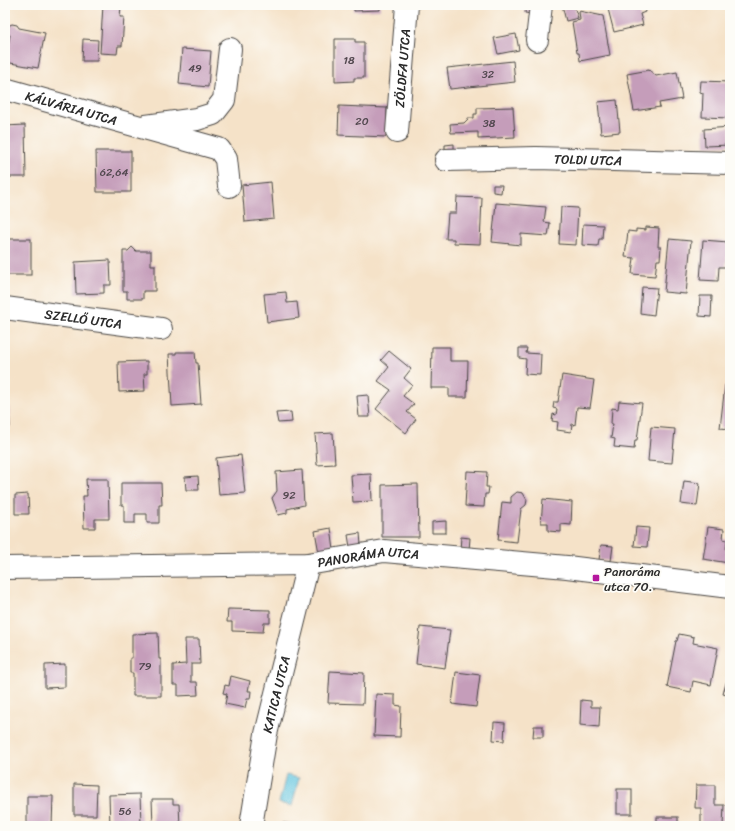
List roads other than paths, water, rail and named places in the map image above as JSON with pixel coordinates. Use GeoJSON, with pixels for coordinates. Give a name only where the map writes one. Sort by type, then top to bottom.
{"type":"FeatureCollection","features":[{"type":"Feature","properties":{"kind":"street","name":"ZÖLDFA UTCA"},"geometry":{"type":"LineString","coordinates":[[397,132],[407,5]]}},
{"type":"Feature","properties":{"kind":"street"},"geometry":{"type":"LineString","coordinates":[[537,40],[541,5]]}},
{"type":"Feature","properties":{"kind":"street","name":"KÁLVÁRIA UTCA"},"geometry":{"type":"LineString","coordinates":[[137,127],[197,119],[213,114],[224,100],[230,49]]}},
{"type":"Feature","properties":{"kind":"street","name":"KÁLVÁRIA UTCA"},"geometry":{"type":"LineString","coordinates":[[5,89],[218,150],[226,158],[229,186]]}},
{"type":"Feature","properties":{"kind":"street","name":"TOLDI UTCA"},"geometry":{"type":"LineString","coordinates":[[446,160],[536,158],[730,163]]}},
{"type":"Feature","properties":{"kind":"street","name":"SZELLŐ UTCA"},"geometry":{"type":"LineString","coordinates":[[5,308],[161,329]]}},
{"type":"Feature","properties":{"kind":"street","name":"PANORÁMA UTCA"},"geometry":{"type":"LineString","coordinates":[[5,568],[308,564],[384,551],[567,567],[730,587]]}},
{"type":"Feature","properties":{"kind":"street","name":"KATICA UTCA"},"geometry":{"type":"LineString","coordinates":[[251,826],[267,728],[308,564]]}},
{"type":"Feature","properties":{"kind":"water"},"geometry":{"type":"Polygon","coordinates":[[[286,775],[299,778],[292,806],[279,803],[286,775]]]}},
{"type":"Feature","properties":{"kind":"place","name":"Panoráma utca 70."},"geometry":{"type":"Point","coordinates":[596,578]}}]}
